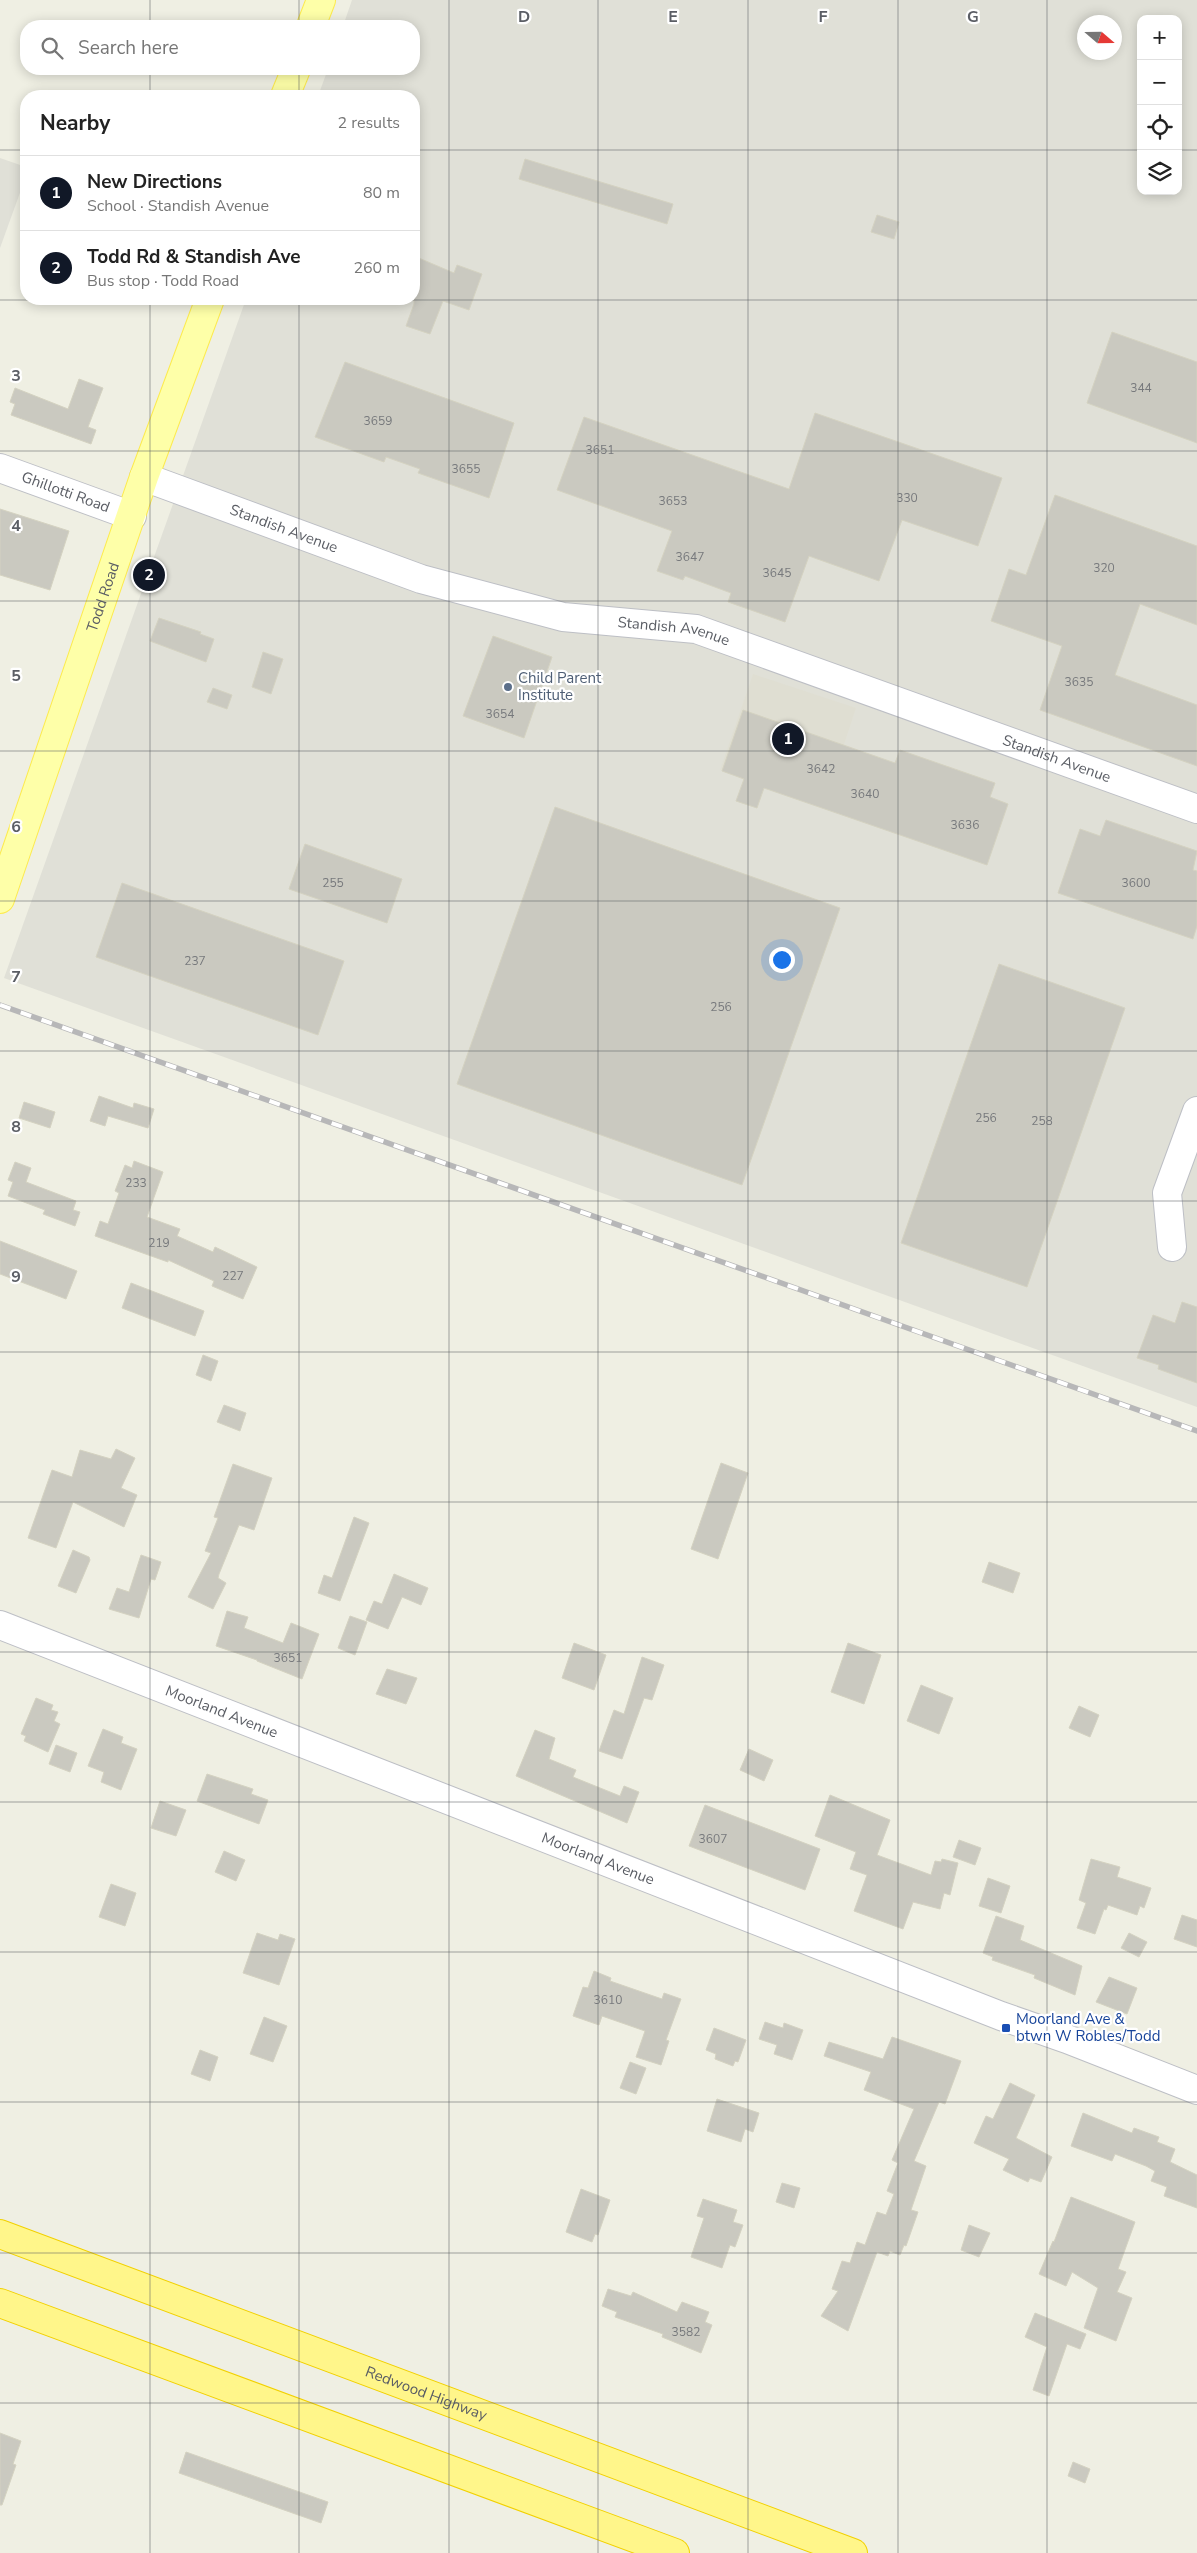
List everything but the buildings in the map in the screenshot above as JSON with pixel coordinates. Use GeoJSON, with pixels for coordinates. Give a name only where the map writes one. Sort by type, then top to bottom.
{"type":"FeatureCollection","features":[{"type":"Feature","properties":{"kind":"highway","name":"Redwood Highway"},"geometry":{"type":"LineString","coordinates":[[3,2235],[853,2553]]}},
{"type":"Feature","properties":{"kind":"highway"},"geometry":{"type":"LineString","coordinates":[[0,2303],[675,2553]]}},
{"type":"Feature","properties":{"kind":"highway"},"geometry":{"type":"LineString","coordinates":[[0,2312],[94,2338]]}},
{"type":"Feature","properties":{"kind":"main road"},"geometry":{"type":"LineString","coordinates":[[314,20],[321,0]]}},
{"type":"Feature","properties":{"kind":"main road"},"geometry":{"type":"LineString","coordinates":[[288,90],[294,75]]}},
{"type":"Feature","properties":{"kind":"main road","name":"Todd Road"},"geometry":{"type":"LineString","coordinates":[[0,899],[144,477],[208,305]]}},
{"type":"Feature","properties":{"kind":"street","name":"Ghillotti Road"},"geometry":{"type":"LineString","coordinates":[[0,468],[132,516]]}},
{"type":"Feature","properties":{"kind":"street","name":"Standish Avenue"},"geometry":{"type":"LineString","coordinates":[[144,477],[421,579],[562,617],[696,629],[1197,809]]}},
{"type":"Feature","properties":{"kind":"street"},"geometry":{"type":"LineString","coordinates":[[1172,1247],[1167,1193],[1197,1111]]}},
{"type":"Feature","properties":{"kind":"street","name":"Moorland Avenue"},"geometry":{"type":"LineString","coordinates":[[0,1625],[1001,2016],[1067,2039],[1197,2090]]}},
{"type":"Feature","properties":{"kind":"shaded area"},"geometry":{"type":"Polygon","coordinates":[[[352,0],[1197,0],[1197,1407],[4,978],[244,305],[420,305],[420,90],[320,90],[326,75],[420,75],[420,20],[345,20],[352,0]]]}},
{"type":"Feature","properties":{"kind":"shaded area"},"geometry":{"type":"Polygon","coordinates":[[[0,158],[20,165],[20,193],[0,248],[0,158]]]}},
{"type":"Feature","properties":{"kind":"shaded area"},"geometry":{"type":"Polygon","coordinates":[[[753,674],[856,708],[824,805],[720,770],[753,674]]]}},
{"type":"Feature","properties":{"kind":"railway"},"geometry":{"type":"LineString","coordinates":[[0,1005],[1197,1431]]}},
{"type":"Feature","properties":{"kind":"place","name":"Todd Rd & Standish Ave"},"geometry":{"type":"Point","coordinates":[149,575]}},
{"type":"Feature","properties":{"kind":"place","name":"Child Parent Institute"},"geometry":{"type":"Point","coordinates":[508,687]}},
{"type":"Feature","properties":{"kind":"place","name":"New Directions"},"geometry":{"type":"Point","coordinates":[788,739]}},
{"type":"Feature","properties":{"kind":"place","name":"Moorland Ave & btwn W Robles/Todd"},"geometry":{"type":"Point","coordinates":[1006,2028]}}]}
